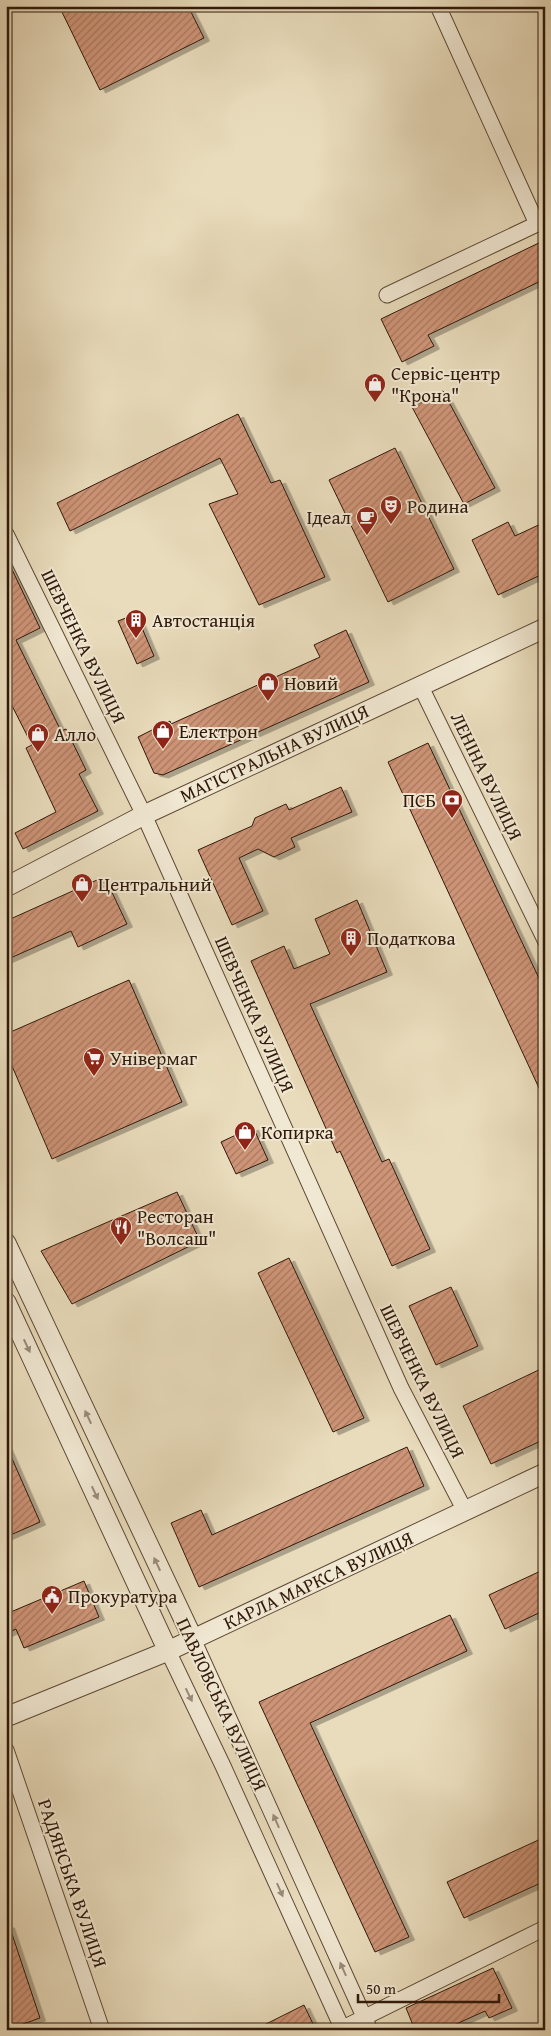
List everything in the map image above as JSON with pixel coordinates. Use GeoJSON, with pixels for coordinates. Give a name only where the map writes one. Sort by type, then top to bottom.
{"type":"FeatureCollection","features":[{"type":"Feature","properties":{"kind":"street"},"geometry":{"type":"LineString","coordinates":[[388,295],[537,224],[438,6]]}},
{"type":"Feature","properties":{"kind":"street","name":"ШЕВЧЕНКА ВУЛИЦЯ"},"geometry":{"type":"LineString","coordinates":[[6,534],[144,815],[401,1388],[465,1511]]}},
{"type":"Feature","properties":{"kind":"street","name":"МАГІСТРАЛЬНА ВУЛИЦЯ"},"geometry":{"type":"LineString","coordinates":[[6,887],[144,815],[545,628]]}},
{"type":"Feature","properties":{"kind":"street","name":"ЛЕНІНА ВУЛИЦЯ"},"geometry":{"type":"LineString","coordinates":[[420,685],[545,940]]}},
{"type":"Feature","properties":{"kind":"street","name":"ПАВЛОВСЬКА ВУЛИЦЯ"},"geometry":{"type":"LineString","coordinates":[[6,1243],[193,1640],[367,2023]]}},
{"type":"Feature","properties":{"kind":"street","name":"ПАВЛОВСЬКА ВУЛИЦЯ"},"geometry":{"type":"LineString","coordinates":[[6,1302],[223,1766],[341,2029]]}},
{"type":"Feature","properties":{"kind":"street","name":"КАРЛА МАРКСА ВУЛИЦЯ"},"geometry":{"type":"LineString","coordinates":[[6,1717],[193,1640],[545,1473]]}},
{"type":"Feature","properties":{"kind":"street","name":"РАДЯНСЬКА ВУЛИЦЯ"},"geometry":{"type":"LineString","coordinates":[[6,1750],[102,2030]]}},
{"type":"Feature","properties":{"kind":"street"},"geometry":{"type":"LineString","coordinates":[[341,2029],[367,2023],[545,1928]]}},
{"type":"Feature","properties":{"kind":"building"},"geometry":{"type":"Polygon","coordinates":[[[59,6],[188,6],[204,38],[100,90],[59,6]]]}},
{"type":"Feature","properties":{"kind":"building"},"geometry":{"type":"Polygon","coordinates":[[[545,240],[545,279],[428,335],[434,346],[402,362],[381,319],[545,240]]]}},
{"type":"Feature","properties":{"kind":"building"},"geometry":{"type":"Polygon","coordinates":[[[443,391],[495,488],[464,504],[412,407],[443,391]]]}},
{"type":"Feature","properties":{"kind":"building"},"geometry":{"type":"Polygon","coordinates":[[[238,414],[271,483],[280,480],[325,577],[259,605],[209,504],[238,494],[220,458],[70,531],[57,503],[238,414]]]}},
{"type":"Feature","properties":{"kind":"building","name":"Родина"},"geometry":{"type":"Polygon","coordinates":[[[395,448],[454,569],[388,602],[329,480],[395,448]]]}},
{"type":"Feature","properties":{"kind":"building"},"geometry":{"type":"Polygon","coordinates":[[[508,522],[515,536],[545,522],[545,573],[498,595],[472,540],[508,522]]]}},
{"type":"Feature","properties":{"kind":"building"},"geometry":{"type":"Polygon","coordinates":[[[6,557],[40,628],[16,640],[61,731],[66,729],[86,770],[79,774],[98,811],[23,849],[15,833],[56,812],[26,748],[32,745],[6,694],[6,557]]]}},
{"type":"Feature","properties":{"kind":"building","name":"Автостанція"},"geometry":{"type":"Polygon","coordinates":[[[136,614],[154,656],[137,664],[118,621],[136,614]]]}},
{"type":"Feature","properties":{"kind":"building"},"geometry":{"type":"Polygon","coordinates":[[[346,630],[369,682],[163,775],[154,773],[138,737],[170,721],[171,724],[320,657],[314,645],[346,630]]]}},
{"type":"Feature","properties":{"kind":"building"},"geometry":{"type":"Polygon","coordinates":[[[428,743],[545,991],[545,1101],[388,762],[428,743]]]}},
{"type":"Feature","properties":{"kind":"building"},"geometry":{"type":"Polygon","coordinates":[[[341,787],[352,812],[291,838],[295,847],[274,857],[258,849],[239,858],[263,911],[232,925],[198,850],[252,826],[255,818],[286,804],[289,810],[341,787]]]}},
{"type":"Feature","properties":{"kind":"building","name":"Центральний"},"geometry":{"type":"Polygon","coordinates":[[[97,880],[108,884],[127,924],[78,947],[71,931],[6,960],[6,921],[97,880]]]}},
{"type":"Feature","properties":{"kind":"building"},"geometry":{"type":"Polygon","coordinates":[[[357,900],[387,972],[310,1004],[382,1162],[389,1159],[430,1249],[392,1266],[340,1151],[337,1153],[251,961],[284,946],[294,969],[330,954],[315,919],[357,900]]]}},
{"type":"Feature","properties":{"kind":"building","name":"Універмаг"},"geometry":{"type":"Polygon","coordinates":[[[129,980],[182,1102],[52,1159],[6,1052],[6,1034],[129,980]]]}},
{"type":"Feature","properties":{"kind":"building","name":"Копирка"},"geometry":{"type":"Polygon","coordinates":[[[253,1127],[268,1160],[236,1174],[221,1142],[253,1127]]]}},
{"type":"Feature","properties":{"kind":"building","name":"Ресторан \"Волсаш\""},"geometry":{"type":"Polygon","coordinates":[[[177,1192],[200,1241],[72,1304],[41,1251],[177,1192]]]}},
{"type":"Feature","properties":{"kind":"building"},"geometry":{"type":"Polygon","coordinates":[[[289,1258],[364,1418],[333,1432],[258,1273],[289,1258]]]}},
{"type":"Feature","properties":{"kind":"building"},"geometry":{"type":"Polygon","coordinates":[[[451,1287],[478,1346],[436,1365],[409,1306],[451,1287]]]}},
{"type":"Feature","properties":{"kind":"building"},"geometry":{"type":"Polygon","coordinates":[[[545,1367],[545,1439],[491,1464],[463,1406],[545,1367]]]}},
{"type":"Feature","properties":{"kind":"building"},"geometry":{"type":"Polygon","coordinates":[[[6,1445],[40,1522],[6,1537],[6,1445]]]}},
{"type":"Feature","properties":{"kind":"building"},"geometry":{"type":"Polygon","coordinates":[[[407,1447],[424,1486],[199,1587],[171,1523],[201,1510],[212,1535],[407,1447]]]}},
{"type":"Feature","properties":{"kind":"building"},"geometry":{"type":"Polygon","coordinates":[[[545,1569],[545,1610],[505,1629],[489,1595],[545,1569]]]}},
{"type":"Feature","properties":{"kind":"building","name":"Прокуратура"},"geometry":{"type":"Polygon","coordinates":[[[84,1581],[99,1617],[24,1648],[16,1629],[6,1634],[6,1614],[84,1581]]]}},
{"type":"Feature","properties":{"kind":"building"},"geometry":{"type":"Polygon","coordinates":[[[450,1615],[467,1651],[310,1723],[409,1937],[375,1952],[259,1702],[450,1615]]]}},
{"type":"Feature","properties":{"kind":"building"},"geometry":{"type":"Polygon","coordinates":[[[545,1837],[545,1881],[464,1918],[447,1882],[545,1837]]]}},
{"type":"Feature","properties":{"kind":"building"},"geometry":{"type":"Polygon","coordinates":[[[6,1925],[9,1925],[40,2018],[6,2030],[6,1925]]]}},
{"type":"Feature","properties":{"kind":"building"},"geometry":{"type":"Polygon","coordinates":[[[493,1968],[512,2008],[489,2018],[485,2011],[443,2030],[415,2030],[406,2008],[493,1968]]]}},
{"type":"Feature","properties":{"kind":"building"},"geometry":{"type":"Polygon","coordinates":[[[304,2005],[314,2026],[305,2030],[254,2030],[304,2005]]]}},
{"type":"Feature","properties":{"kind":"place","name":"Сервіс-центр \"Крона\""},"geometry":{"type":"Point","coordinates":[375,403]}},
{"type":"Feature","properties":{"kind":"place","name":"Родина"},"geometry":{"type":"Point","coordinates":[391,525]}},
{"type":"Feature","properties":{"kind":"place","name":"Ідеал"},"geometry":{"type":"Point","coordinates":[367,536]}},
{"type":"Feature","properties":{"kind":"place","name":"Автостанція"},"geometry":{"type":"Point","coordinates":[136,639]}},
{"type":"Feature","properties":{"kind":"place","name":"Новий"},"geometry":{"type":"Point","coordinates":[268,702]}},
{"type":"Feature","properties":{"kind":"place","name":"Електрон"},"geometry":{"type":"Point","coordinates":[163,750]}},
{"type":"Feature","properties":{"kind":"place","name":"Алло"},"geometry":{"type":"Point","coordinates":[38,753]}},
{"type":"Feature","properties":{"kind":"place","name":"ПСБ"},"geometry":{"type":"Point","coordinates":[452,819]}},
{"type":"Feature","properties":{"kind":"place","name":"Центральний"},"geometry":{"type":"Point","coordinates":[82,903]}},
{"type":"Feature","properties":{"kind":"place","name":"Податкова"},"geometry":{"type":"Point","coordinates":[351,957]}},
{"type":"Feature","properties":{"kind":"place","name":"Універмаг"},"geometry":{"type":"Point","coordinates":[94,1077]}},
{"type":"Feature","properties":{"kind":"place","name":"Копирка"},"geometry":{"type":"Point","coordinates":[245,1151]}},
{"type":"Feature","properties":{"kind":"place","name":"Ресторан \"Волсаш\""},"geometry":{"type":"Point","coordinates":[121,1246]}},
{"type":"Feature","properties":{"kind":"place","name":"Прокуратура"},"geometry":{"type":"Point","coordinates":[52,1615]}}]}
